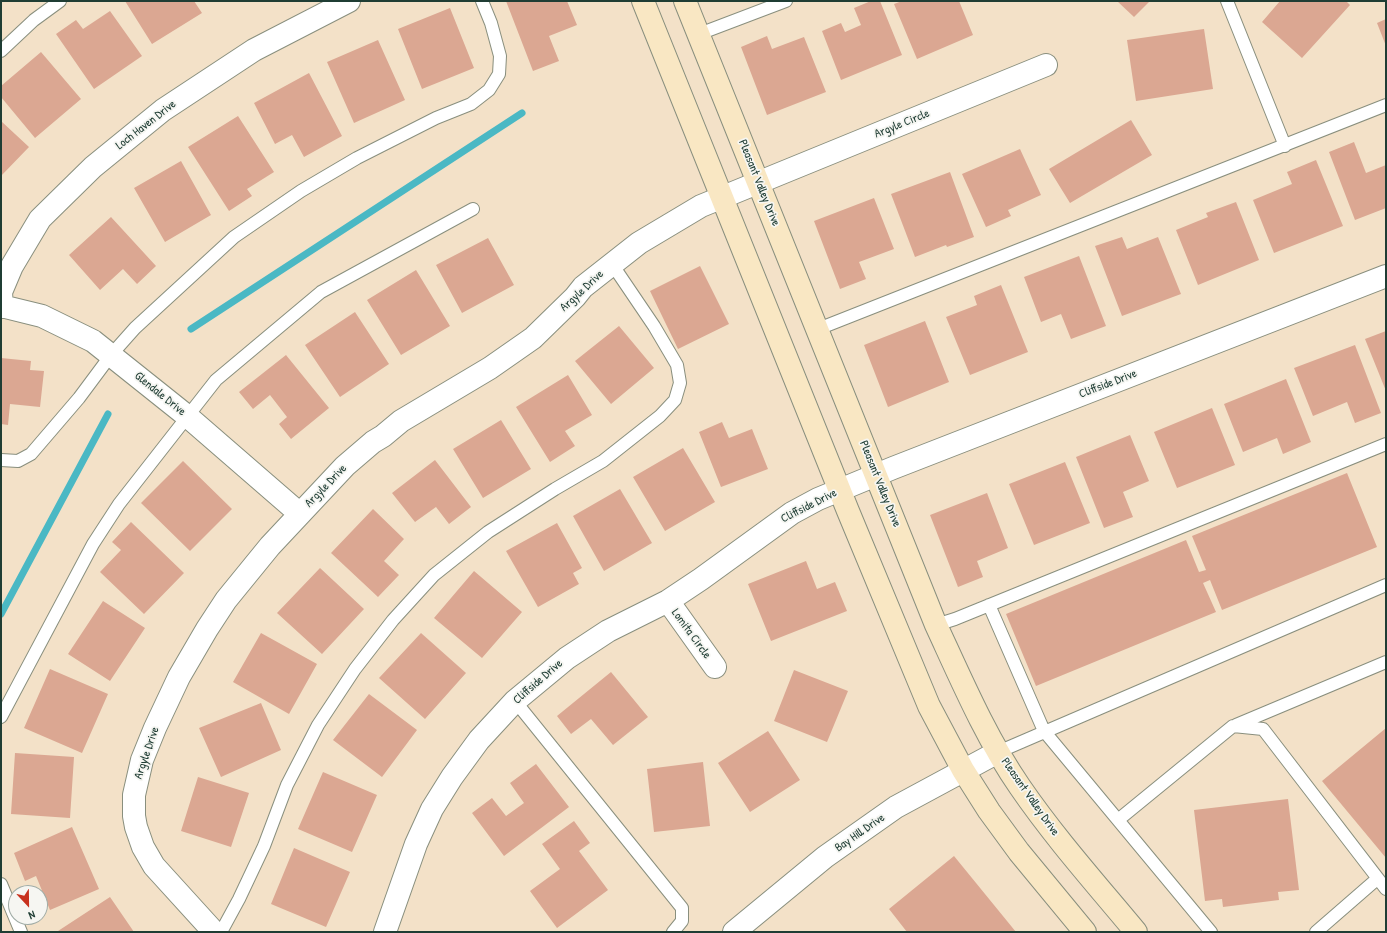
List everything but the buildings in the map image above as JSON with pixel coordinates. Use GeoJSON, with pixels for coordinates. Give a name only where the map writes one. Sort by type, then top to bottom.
{"type":"FeatureCollection","features":[{"type":"Feature","properties":{"kind":"street"},"geometry":{"type":"LineString","coordinates":[[643,1],[840,490],[929,706],[964,770],[989,811],[1018,852],[1085,932]]}},
{"type":"Feature","properties":{"kind":"street","name":"Pleasant Valley Drive"},"geometry":{"type":"LineString","coordinates":[[685,1],[877,475],[936,625],[966,690],[998,752],[1020,787],[1045,821],[1136,932]]}},
{"type":"Feature","properties":{"kind":"street","name":"Loch Haven Drive"},"geometry":{"type":"LineString","coordinates":[[2,307],[1,292],[12,266],[40,219],[92,167],[163,110],[254,50],[339,3]]}},
{"type":"Feature","properties":{"kind":"street","name":"Argyle Circle"},"geometry":{"type":"LineString","coordinates":[[758,182],[1046,65]]}},
{"type":"Feature","properties":{"kind":"street","name":"Argyle Drive"},"geometry":{"type":"LineString","coordinates":[[209,930],[154,866],[142,847],[134,816],[134,794],[142,760],[178,677],[207,628],[226,600],[270,546],[345,466],[373,442],[401,421],[490,368],[533,338],[575,297],[583,287],[639,242],[701,206],[758,182]]}},
{"type":"Feature","properties":{"kind":"street","name":"Cliffside Drive"},"geometry":{"type":"LineString","coordinates":[[385,932],[416,844],[432,809],[452,777],[479,740],[515,701],[567,658],[608,631],[668,601],[792,513],[840,490],[1386,276]]}},
{"type":"Feature","properties":{"kind":"street","name":"Glendale Drive"},"geometry":{"type":"LineString","coordinates":[[2,307],[42,316],[92,341],[187,416],[300,514]]}},
{"type":"Feature","properties":{"kind":"street","name":"Lomita Circle"},"geometry":{"type":"LineString","coordinates":[[668,601],[715,667]]}},
{"type":"Feature","properties":{"kind":"street","name":"Bay Hill Drive"},"geometry":{"type":"LineString","coordinates":[[738,931],[825,857],[896,807],[998,752]]}},
{"type":"Feature","properties":{"kind":"lane"},"geometry":{"type":"LineString","coordinates":[[1,51],[34,20],[60,1]]}},
{"type":"Feature","properties":{"kind":"lane"},"geometry":{"type":"LineString","coordinates":[[1,460],[18,461],[30,454],[79,398],[111,355],[135,328],[234,237],[301,191],[357,158],[436,118],[471,104],[489,90],[499,74],[500,56],[491,23],[482,1]]}},
{"type":"Feature","properties":{"kind":"lane"},"geometry":{"type":"LineString","coordinates":[[699,34],[786,1]]}},
{"type":"Feature","properties":{"kind":"lane"},"geometry":{"type":"LineString","coordinates":[[1227,1],[1285,146]]}},
{"type":"Feature","properties":{"kind":"lane"},"geometry":{"type":"LineString","coordinates":[[818,329],[1386,105]]}},
{"type":"Feature","properties":{"kind":"lane"},"geometry":{"type":"LineString","coordinates":[[1,717],[93,544],[119,504],[216,380],[321,292],[472,209]]}},
{"type":"Feature","properties":{"kind":"lane"},"geometry":{"type":"LineString","coordinates":[[209,930],[239,899],[264,846],[287,785],[318,725],[354,669],[393,620],[434,575],[488,532],[555,489],[603,461],[660,416],[675,400],[680,383],[677,365],[654,326],[612,264]]}},
{"type":"Feature","properties":{"kind":"lane"},"geometry":{"type":"LineString","coordinates":[[936,625],[989,605],[1386,444]]}},
{"type":"Feature","properties":{"kind":"lane"},"geometry":{"type":"LineString","coordinates":[[998,752],[1386,585]]}},
{"type":"Feature","properties":{"kind":"lane"},"geometry":{"type":"LineString","coordinates":[[989,605],[1044,732],[1211,932]]}},
{"type":"Feature","properties":{"kind":"lane"},"geometry":{"type":"LineString","coordinates":[[1118,820],[1233,726],[1386,662]]}},
{"type":"Feature","properties":{"kind":"lane"},"geometry":{"type":"LineString","coordinates":[[515,701],[682,908],[682,921],[673,932]]}},
{"type":"Feature","properties":{"kind":"lane"},"geometry":{"type":"LineString","coordinates":[[1233,726],[1263,728],[1386,889]]}},
{"type":"Feature","properties":{"kind":"lane"},"geometry":{"type":"LineString","coordinates":[[1316,932],[1377,879]]}},
{"type":"Feature","properties":{"kind":"lane"},"geometry":{"type":"LineString","coordinates":[[1,884],[20,932]]}},
{"type":"Feature","properties":{"kind":"waterway"},"geometry":{"type":"LineString","coordinates":[[191,329],[522,113]]}},
{"type":"Feature","properties":{"kind":"waterway"},"geometry":{"type":"LineString","coordinates":[[1,614],[108,414]]}}]}
